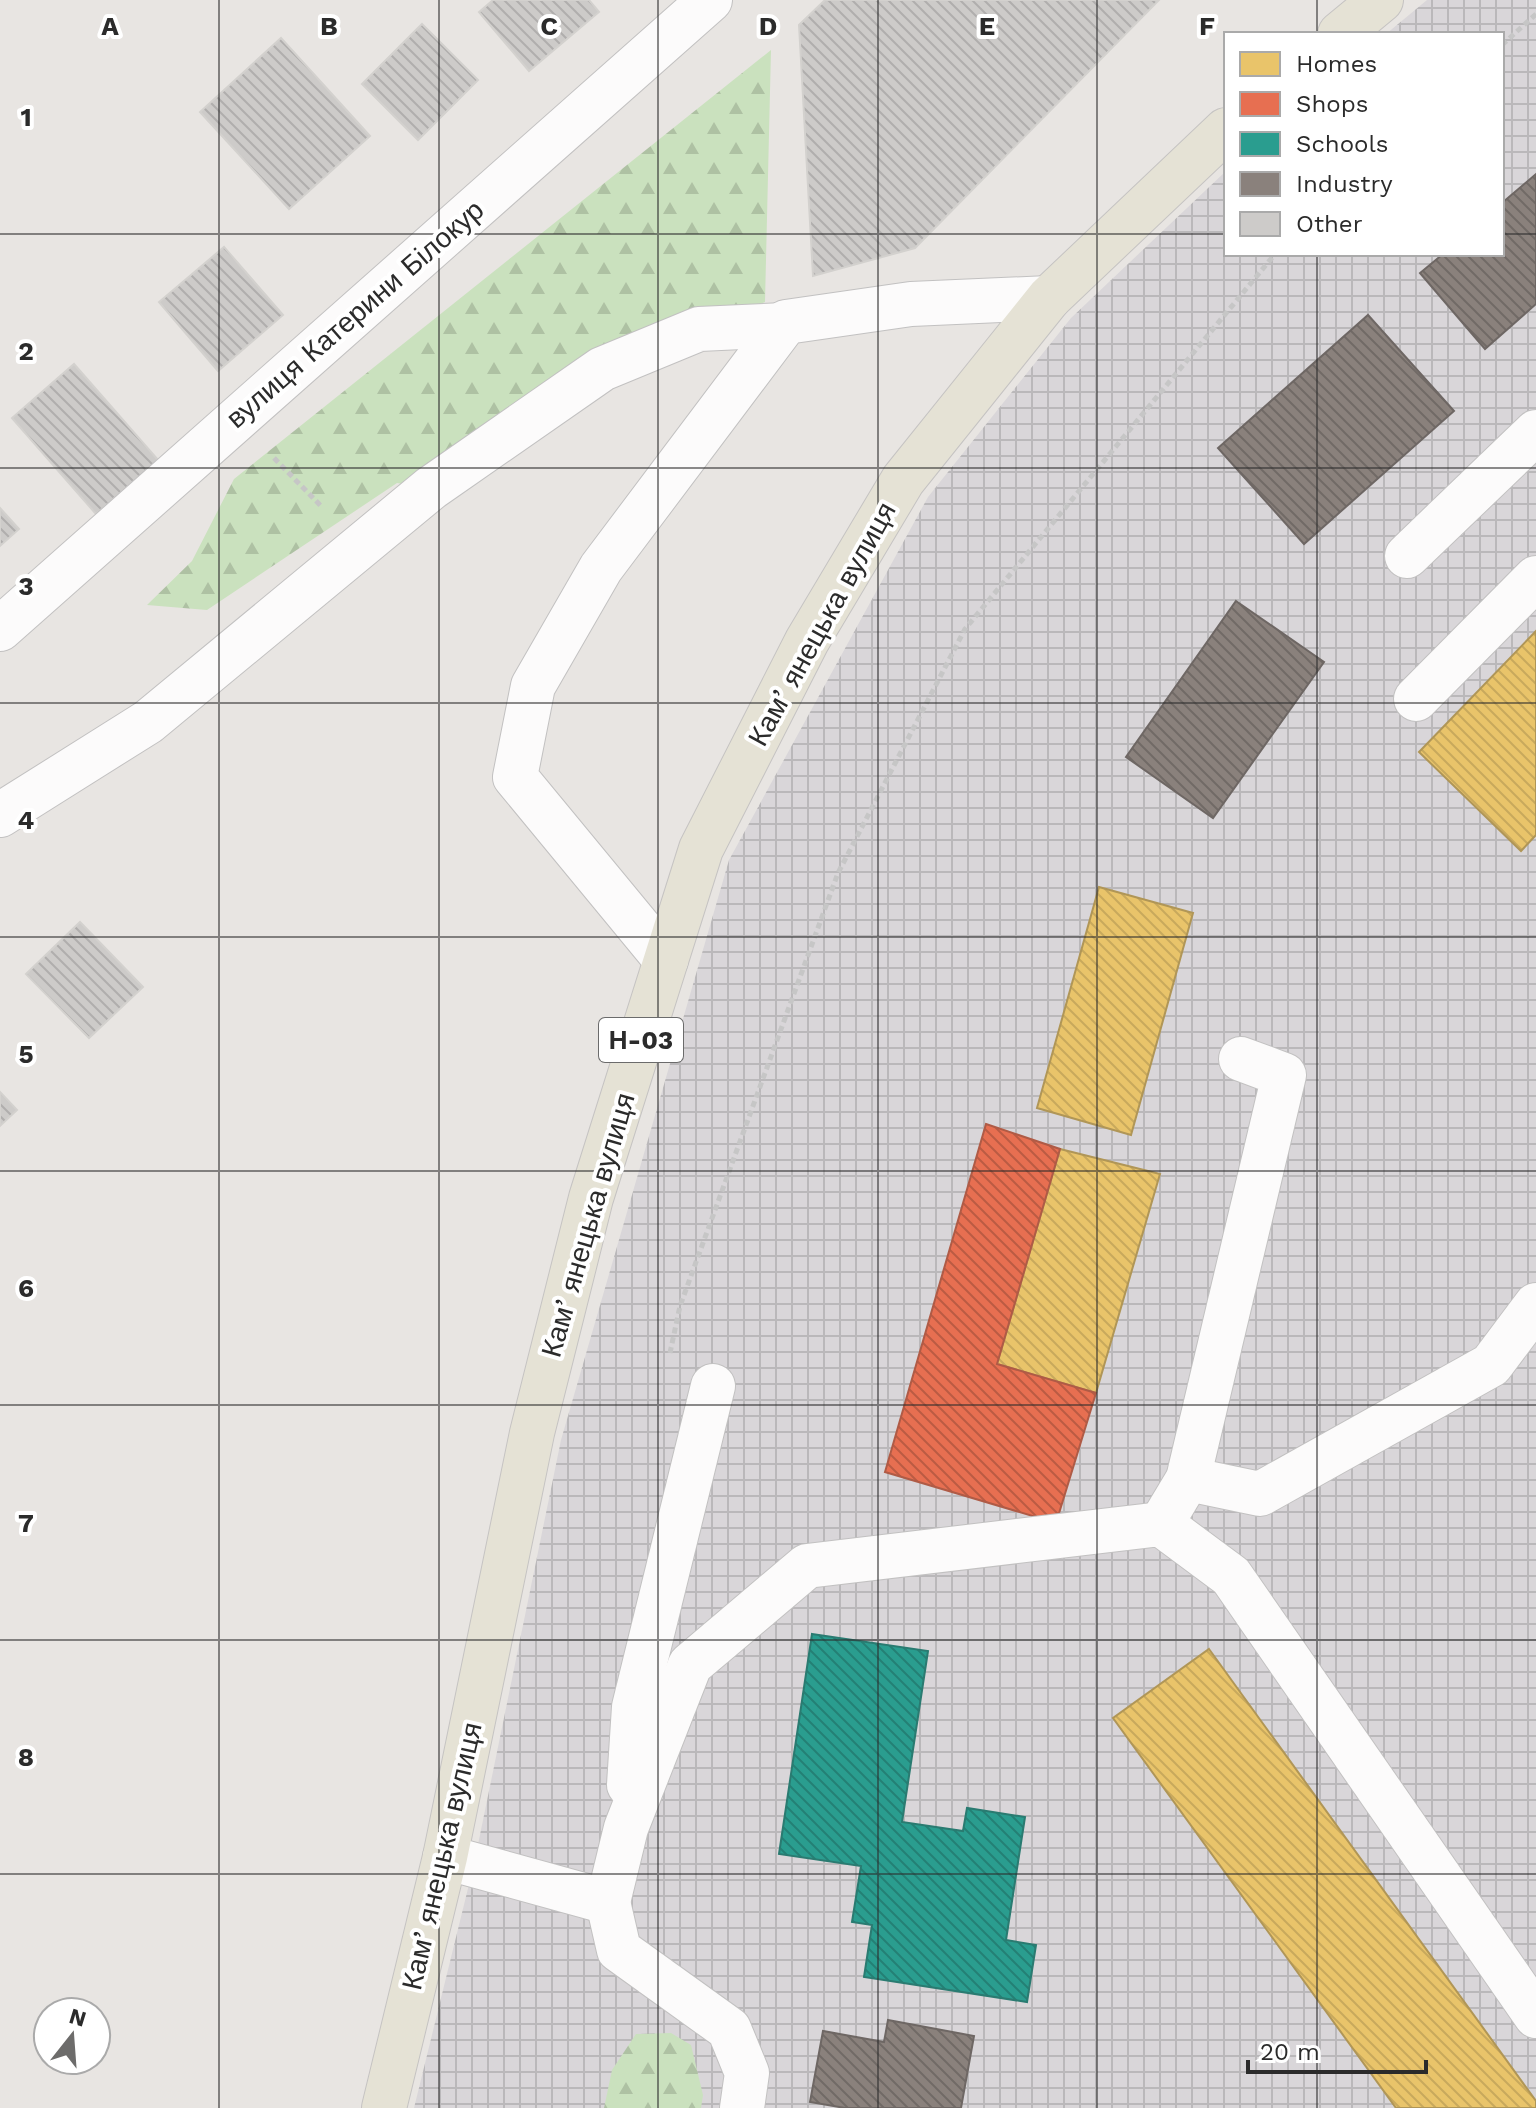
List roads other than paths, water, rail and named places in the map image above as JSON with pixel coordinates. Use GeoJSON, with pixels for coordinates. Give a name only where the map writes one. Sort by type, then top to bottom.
{"type":"FeatureCollection","features":[{"type":"Feature","properties":{"kind":"main road"},"geometry":{"type":"LineString","coordinates":[[1342,32],[1381,0]]}},
{"type":"Feature","properties":{"kind":"main road","name":"Камʼянецька вулиця"},"geometry":{"type":"LineString","coordinates":[[384,2108],[445,1857],[532,1433],[591,1198],[701,849],[807,641],[903,480],[1049,298],[1224,132]]}},
{"type":"Feature","properties":{"kind":"street","name":"вулиця Катерини Білокур"},"geometry":{"type":"LineString","coordinates":[[0,629],[710,0]]}},
{"type":"Feature","properties":{"kind":"street"},"geometry":{"type":"LineString","coordinates":[[666,960],[515,777],[533,686],[601,568],[786,322],[911,304],[1049,298]]}},
{"type":"Feature","properties":{"kind":"street"},"geometry":{"type":"LineString","coordinates":[[0,815],[148,722],[431,488],[602,369],[699,329],[784,325]]}},
{"type":"Feature","properties":{"kind":"street"},"geometry":{"type":"LineString","coordinates":[[1407,556],[1536,432]]}},
{"type":"Feature","properties":{"kind":"street"},"geometry":{"type":"LineString","coordinates":[[1416,699],[1536,578]]}},
{"type":"Feature","properties":{"kind":"street"},"geometry":{"type":"LineString","coordinates":[[1161,1524],[1188,1479],[1284,1075],[1241,1059]]}},
{"type":"Feature","properties":{"kind":"street"},"geometry":{"type":"LineString","coordinates":[[1188,1479],[1260,1494],[1491,1365],[1536,1305]]}},
{"type":"Feature","properties":{"kind":"street"},"geometry":{"type":"LineString","coordinates":[[626,1828],[634,1707],[713,1386]]}},
{"type":"Feature","properties":{"kind":"street"},"geometry":{"type":"LineString","coordinates":[[742,2108],[747,2073],[729,2029],[619,1950],[608,1902],[626,1828],[690,1665],[807,1566],[1161,1524],[1231,1576],[1536,2016]]}},
{"type":"Feature","properties":{"kind":"street"},"geometry":{"type":"LineString","coordinates":[[445,1857],[608,1902]]}}]}
